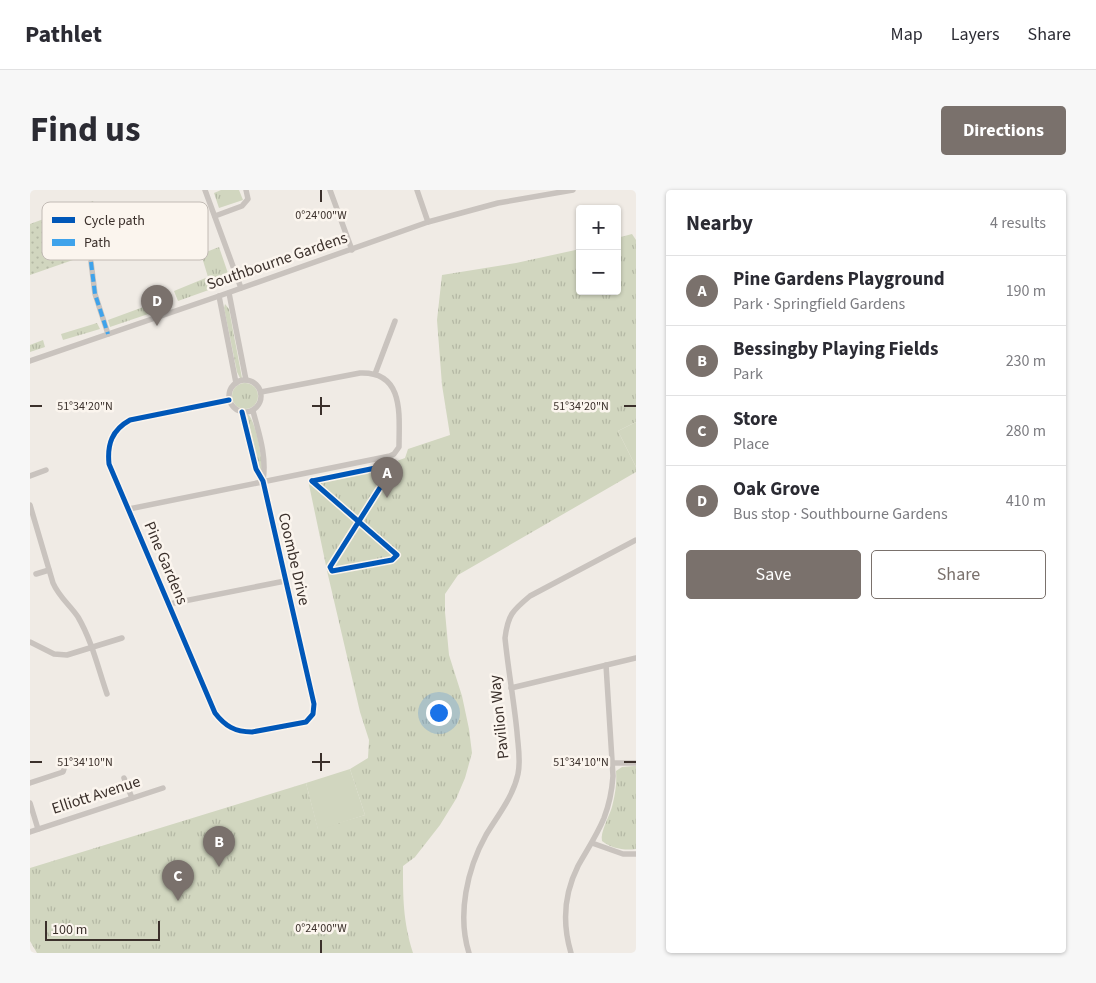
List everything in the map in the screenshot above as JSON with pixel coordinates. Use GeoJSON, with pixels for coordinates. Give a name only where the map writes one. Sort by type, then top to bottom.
{"type":"FeatureCollection","features":[{"type":"Feature","properties":{"kind":"street"},"geometry":{"type":"LineString","coordinates":[[206,190],[241,288]]}},
{"type":"Feature","properties":{"kind":"street"},"geometry":{"type":"LineString","coordinates":[[215,216],[242,206],[248,199],[246,190]]}},
{"type":"Feature","properties":{"kind":"street"},"geometry":{"type":"LineString","coordinates":[[330,190],[352,250]]}},
{"type":"Feature","properties":{"kind":"street"},"geometry":{"type":"LineString","coordinates":[[417,190],[428,222]]}},
{"type":"Feature","properties":{"kind":"street","name":"Southbourne Gardens"},"geometry":{"type":"LineString","coordinates":[[30,361],[428,222],[498,203],[573,190]]}},
{"type":"Feature","properties":{"kind":"street"},"geometry":{"type":"LineString","coordinates":[[91,262],[95,294],[108,334]]}},
{"type":"Feature","properties":{"kind":"street"},"geometry":{"type":"LineString","coordinates":[[230,292],[246,380]]}},
{"type":"Feature","properties":{"kind":"street"},"geometry":{"type":"LineString","coordinates":[[219,296],[236,383]]}},
{"type":"Feature","properties":{"kind":"street"},"geometry":{"type":"LineString","coordinates":[[375,374],[395,322]]}},
{"type":"Feature","properties":{"kind":"street"},"geometry":{"type":"LineString","coordinates":[[129,509],[390,456],[399,447],[397,399],[387,381],[375,374],[360,373],[261,392]]}},
{"type":"Feature","properties":{"kind":"street"},"geometry":{"type":"LineString","coordinates":[[246,380],[256,383],[261,392],[260,403],[253,411],[242,412],[234,408],[229,400],[230,390],[236,383],[246,380]]}},
{"type":"Feature","properties":{"kind":"street","name":"Pine Gardens"},"geometry":{"type":"LineString","coordinates":[[229,400],[130,420],[119,428],[111,438],[109,464],[215,713],[226,726],[243,732],[301,724],[310,719],[313,714]]}},
{"type":"Feature","properties":{"kind":"street","name":"Coombe Drive"},"geometry":{"type":"LineString","coordinates":[[253,411],[265,458],[263,481],[314,704],[313,714]]}},
{"type":"Feature","properties":{"kind":"street","name":"Coombe Drive"},"geometry":{"type":"LineString","coordinates":[[242,412],[256,469],[263,481]]}},
{"type":"Feature","properties":{"kind":"street"},"geometry":{"type":"LineString","coordinates":[[30,476],[46,470]]}},
{"type":"Feature","properties":{"kind":"street"},"geometry":{"type":"LineString","coordinates":[[30,505],[58,593],[78,617],[92,648],[107,694]]}},
{"type":"Feature","properties":{"kind":"street","name":"Pavilion Way"},"geometry":{"type":"LineString","coordinates":[[469,953],[464,920],[471,870],[486,835],[510,797],[518,774],[520,753],[504,638],[507,620],[516,607],[530,596],[636,540]]}},
{"type":"Feature","properties":{"kind":"street"},"geometry":{"type":"LineString","coordinates":[[36,574],[50,570]]}},
{"type":"Feature","properties":{"kind":"street"},"geometry":{"type":"LineString","coordinates":[[169,604],[285,581]]}},
{"type":"Feature","properties":{"kind":"street"},"geometry":{"type":"LineString","coordinates":[[30,642],[59,655],[67,655],[122,638]]}},
{"type":"Feature","properties":{"kind":"street"},"geometry":{"type":"LineString","coordinates":[[511,688],[636,658]]}},
{"type":"Feature","properties":{"kind":"street"},"geometry":{"type":"LineString","coordinates":[[571,953],[565,909],[568,893],[580,864],[605,816],[613,776],[606,665]]}},
{"type":"Feature","properties":{"kind":"street"},"geometry":{"type":"LineString","coordinates":[[30,783],[62,772],[64,769],[62,763]]}},
{"type":"Feature","properties":{"kind":"street"},"geometry":{"type":"LineString","coordinates":[[612,763],[636,763]]}},
{"type":"Feature","properties":{"kind":"street"},"geometry":{"type":"LineString","coordinates":[[124,778],[132,798]]}},
{"type":"Feature","properties":{"kind":"street","name":"Elliott Avenue"},"geometry":{"type":"LineString","coordinates":[[30,832],[163,788]]}},
{"type":"Feature","properties":{"kind":"street","name":"Elliott Avenue"},"geometry":{"type":"LineString","coordinates":[[30,803],[38,829]]}},
{"type":"Feature","properties":{"kind":"street"},"geometry":{"type":"LineString","coordinates":[[592,843],[623,854],[636,854]]}},
{"type":"Feature","properties":{"kind":"green space"},"geometry":{"type":"Polygon","coordinates":[[[221,190],[239,190],[243,200],[219,208],[214,193],[221,190]]]}},
{"type":"Feature","properties":{"kind":"green space"},"geometry":{"type":"Polygon","coordinates":[[[42,220],[42,260],[73,260],[30,275],[30,224],[42,220]]]}},
{"type":"Feature","properties":{"kind":"green space"},"geometry":{"type":"Polygon","coordinates":[[[632,234],[636,240],[636,422],[618,431],[636,467],[636,472],[458,575],[445,594],[449,655],[462,696],[472,753],[465,778],[456,799],[440,825],[415,857],[403,866],[404,909],[413,953],[37,953],[30,941],[30,868],[306,783],[318,829],[365,815],[350,769],[368,758],[369,740],[360,712],[308,480],[391,463],[405,458],[408,449],[450,435],[442,385],[437,320],[442,275],[516,263],[576,250],[576,295],[621,295],[621,237],[632,234]]]}},
{"type":"Feature","properties":{"kind":"green space"},"geometry":{"type":"Polygon","coordinates":[[[219,247],[231,282],[178,301],[174,291],[208,277],[203,260],[208,260],[208,251],[219,247]]]}},
{"type":"Feature","properties":{"kind":"green space"},"geometry":{"type":"Polygon","coordinates":[[[157,302],[160,310],[110,327],[108,320],[157,302]]]}},
{"type":"Feature","properties":{"kind":"green space"},"geometry":{"type":"Polygon","coordinates":[[[225,304],[229,309],[242,378],[240,378],[237,372],[224,308],[225,304]]]}},
{"type":"Feature","properties":{"kind":"green space"},"geometry":{"type":"Polygon","coordinates":[[[97,323],[100,329],[63,340],[61,334],[97,323]]]}},
{"type":"Feature","properties":{"kind":"green space"},"geometry":{"type":"Polygon","coordinates":[[[43,340],[45,347],[30,352],[30,345],[43,340]]]}},
{"type":"Feature","properties":{"kind":"green space"},"geometry":{"type":"Polygon","coordinates":[[[245,383],[254,387],[258,396],[254,405],[245,409],[236,405],[232,396],[236,387],[245,383]]]}},
{"type":"Feature","properties":{"kind":"green space"},"geometry":{"type":"Polygon","coordinates":[[[247,414],[252,421],[257,436],[262,474],[259,470],[247,414]]]}},
{"type":"Feature","properties":{"kind":"green space"},"geometry":{"type":"Polygon","coordinates":[[[636,422],[636,467],[618,431],[636,422]]]}},
{"type":"Feature","properties":{"kind":"green space"},"geometry":{"type":"Polygon","coordinates":[[[636,766],[636,849],[622,849],[602,841],[602,833],[613,803],[616,771],[622,767],[636,766]]]}},
{"type":"Feature","properties":{"kind":"green space"},"geometry":{"type":"Polygon","coordinates":[[[350,769],[365,815],[318,830],[306,783],[350,769]]]}},
{"type":"Feature","properties":{"kind":"marked path"},"geometry":{"type":"LineString","coordinates":[[91,262],[95,294],[108,334]]}},
{"type":"Feature","properties":{"kind":"cycle path"},"geometry":{"type":"LineString","coordinates":[[229,400],[130,420],[119,428],[112,438],[109,450],[109,464],[215,713],[231,727],[240,731],[252,732],[306,722],[313,714],[314,704],[263,481],[256,469],[242,412]]}},
{"type":"Feature","properties":{"kind":"cycle path"},"geometry":{"type":"LineString","coordinates":[[312,481],[397,555],[392,560],[332,571],[330,567],[395,464]]}},
{"type":"Feature","properties":{"kind":"cycle path"},"geometry":{"type":"LineString","coordinates":[[312,481],[395,464]]}},
{"type":"Feature","properties":{"kind":"place","name":"Oak Grove"},"geometry":{"type":"Point","coordinates":[157,326]}},
{"type":"Feature","properties":{"kind":"place","name":"Pine Gardens Playground"},"geometry":{"type":"Point","coordinates":[387,498]}},
{"type":"Feature","properties":{"kind":"place","name":"Bessingby Playing Fields"},"geometry":{"type":"Point","coordinates":[219,867]}},
{"type":"Feature","properties":{"kind":"place","name":"Store"},"geometry":{"type":"Point","coordinates":[178,901]}}]}
